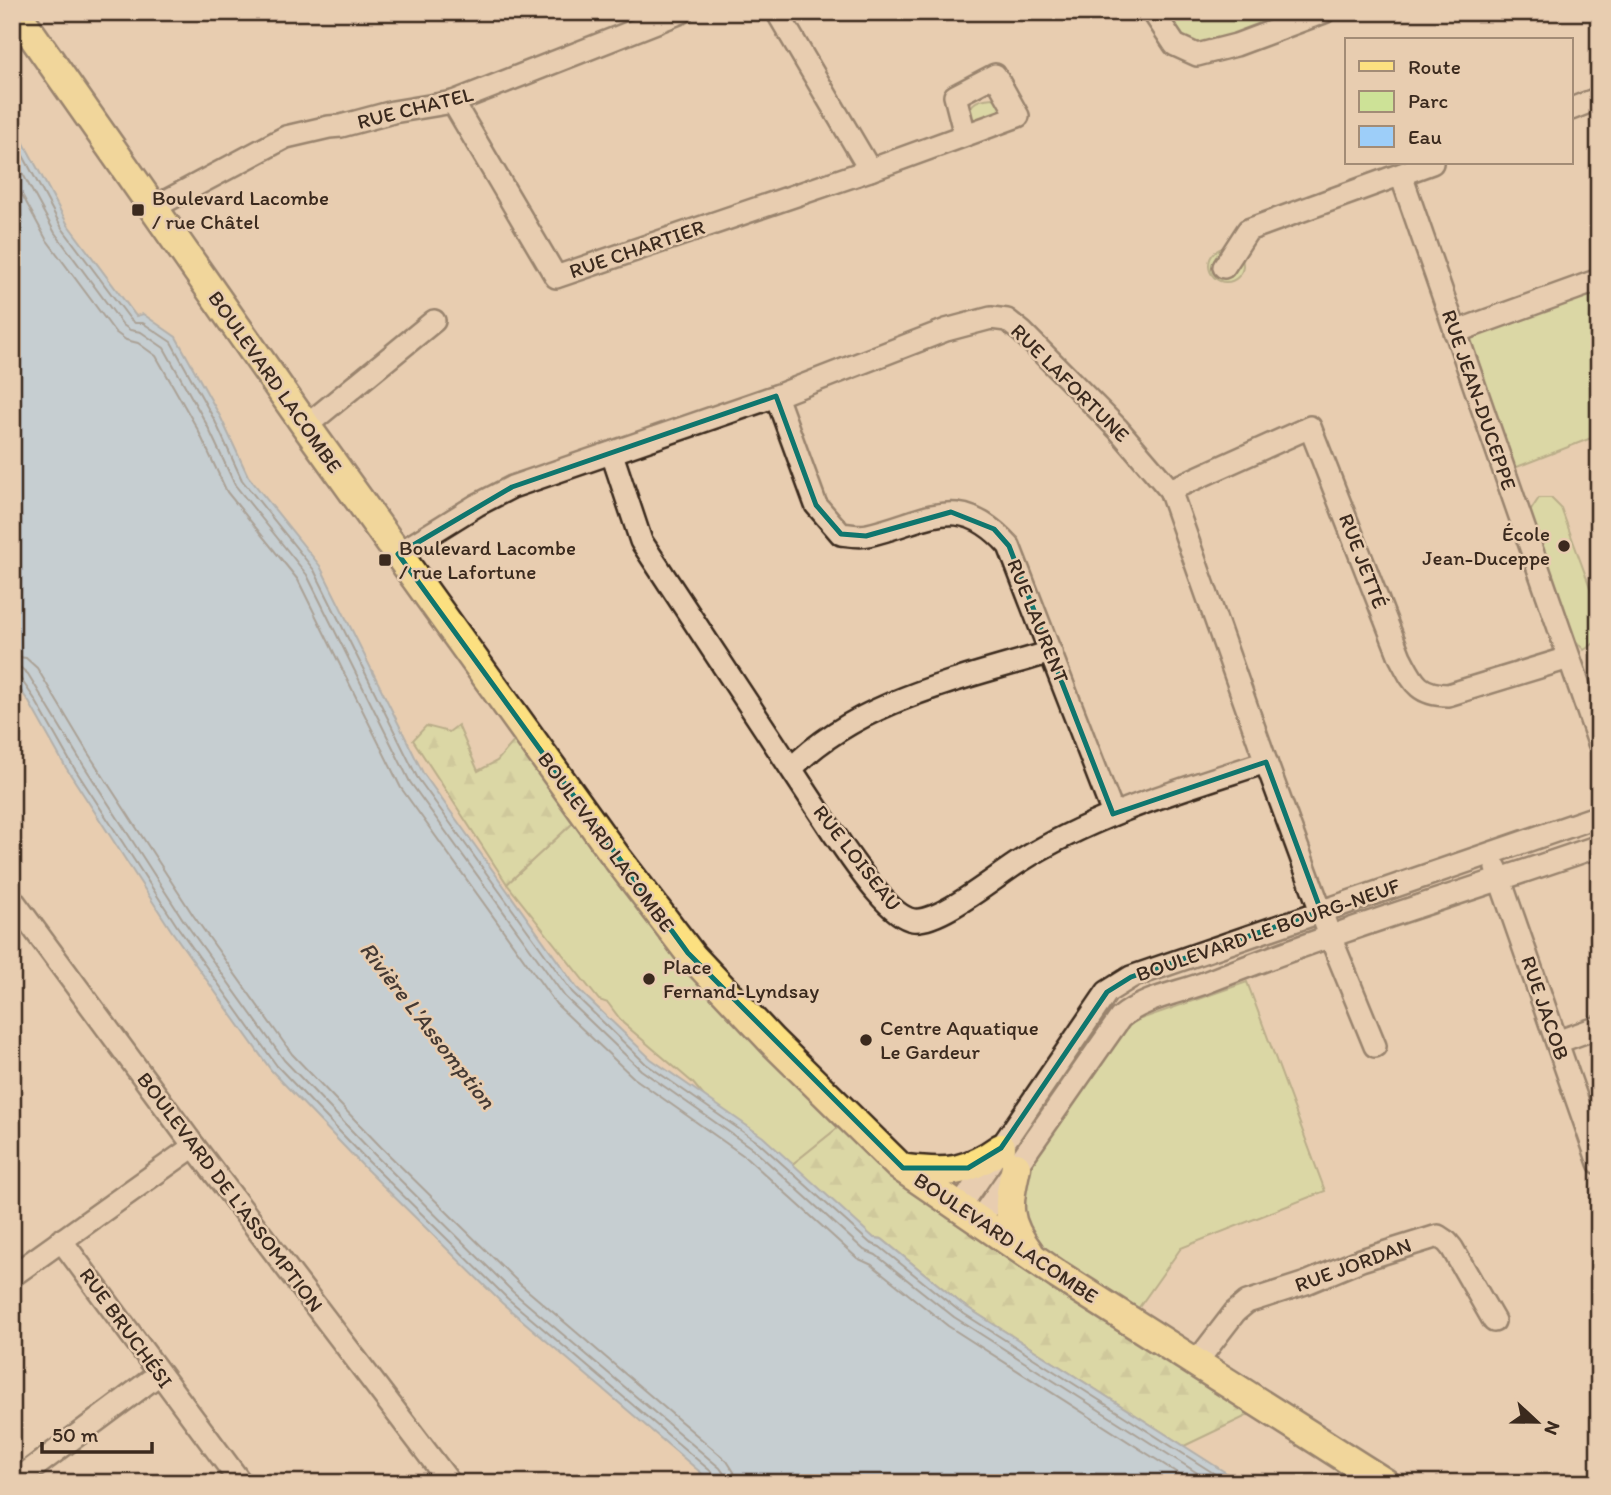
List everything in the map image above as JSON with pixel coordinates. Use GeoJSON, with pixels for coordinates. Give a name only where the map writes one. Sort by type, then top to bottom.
{"type":"FeatureCollection","features":[{"type":"Feature","properties":{"kind":"main road","name":"BOULEVARD LACOMBE"},"geometry":{"type":"LineString","coordinates":[[16,12],[306,426],[586,816],[688,953],[772,1041],[903,1168],[1195,1364],[1385,1483]]}},
{"type":"Feature","properties":{"kind":"main road"},"geometry":{"type":"LineString","coordinates":[[903,1168],[950,1171],[1009,1158],[1011,1225],[1035,1259]]}},
{"type":"Feature","properties":{"kind":"street","name":"RUE CHATEL"},"geometry":{"type":"LineString","coordinates":[[153,208],[286,137],[393,112],[453,102],[682,12]]}},
{"type":"Feature","properties":{"kind":"street"},"geometry":{"type":"LineString","coordinates":[[778,12],[870,170],[965,135]]}},
{"type":"Feature","properties":{"kind":"street"},"geometry":{"type":"LineString","coordinates":[[1153,12],[1175,45],[1197,55],[1236,45],[1324,12]]}},
{"type":"Feature","properties":{"kind":"street"},"geometry":{"type":"LineString","coordinates":[[1572,109],[1599,98]]}},
{"type":"Feature","properties":{"kind":"street","name":"RUE CHARTIER"},"geometry":{"type":"LineString","coordinates":[[453,102],[556,277],[870,170]]}},
{"type":"Feature","properties":{"kind":"street"},"geometry":{"type":"LineString","coordinates":[[1224,267],[1248,230],[1429,164]]}},
{"type":"Feature","properties":{"kind":"street","name":"RUE JEAN-DUCEPPE"},"geometry":{"type":"LineString","coordinates":[[1401,175],[1599,743]]}},
{"type":"Feature","properties":{"kind":"street"},"geometry":{"type":"LineString","coordinates":[[1455,332],[1599,280]]}},
{"type":"Feature","properties":{"kind":"street","name":"RUE LAFORTUNE"},"geometry":{"type":"LineString","coordinates":[[398,554],[477,505],[512,487],[776,396],[946,330],[991,318],[1007,320],[1118,429],[1170,490],[1330,936],[1375,1046]]}},
{"type":"Feature","properties":{"kind":"street"},"geometry":{"type":"LineString","coordinates":[[306,426],[435,321]]}},
{"type":"Feature","properties":{"kind":"street","name":"RUE LAURENT"},"geometry":{"type":"LineString","coordinates":[[776,396],[816,505],[841,534],[866,536],[951,512],[993,529],[1009,546],[1113,814]]}},
{"type":"Feature","properties":{"kind":"street","name":"RUE JETTÉ"},"geometry":{"type":"LineString","coordinates":[[1170,490],[1310,427],[1400,657],[1416,686],[1434,695],[1448,695],[1569,658]]}},
{"type":"Feature","properties":{"kind":"street","name":"RUE LOISEAU"},"geometry":{"type":"LineString","coordinates":[[612,454],[641,541],[832,831],[897,915],[913,920],[929,919],[951,908],[1031,854],[1068,834],[1113,814],[1266,762]]}},
{"type":"Feature","properties":{"kind":"street"},"geometry":{"type":"LineString","coordinates":[[792,768],[810,749],[864,716],[953,682],[1051,653]]}},
{"type":"Feature","properties":{"kind":"street","name":"BOULEVARD LE BOURG-NEUF"},"geometry":{"type":"LineString","coordinates":[[1009,1158],[1107,992],[1130,977],[1599,816]]}},
{"type":"Feature","properties":{"kind":"street","name":"BOULEVARD LE BOURG-NEUF"},"geometry":{"type":"LineString","coordinates":[[969,1214],[1009,1158],[1120,1018],[1133,1007],[1206,983],[1263,958],[1599,846]]}},
{"type":"Feature","properties":{"kind":"street","name":"RUE JACOB"},"geometry":{"type":"LineString","coordinates":[[1490,853],[1599,1163]]}},
{"type":"Feature","properties":{"kind":"street","name":"BOULEVARD DE L'ASSOMPTION"},"geometry":{"type":"LineString","coordinates":[[12,900],[194,1146],[450,1483]]}},
{"type":"Feature","properties":{"kind":"street"},"geometry":{"type":"LineString","coordinates":[[1557,1041],[1599,1027]]}},
{"type":"Feature","properties":{"kind":"street"},"geometry":{"type":"LineString","coordinates":[[12,1276],[194,1146]]}},
{"type":"Feature","properties":{"kind":"street","name":"RUE JORDAN"},"geometry":{"type":"LineString","coordinates":[[1195,1364],[1235,1312],[1247,1303],[1306,1283],[1361,1260],[1438,1236],[1452,1248],[1494,1321]]}},
{"type":"Feature","properties":{"kind":"street","name":"RUE BRUCHÉSI"},"geometry":{"type":"LineString","coordinates":[[61,1240],[240,1483]]}},
{"type":"Feature","properties":{"kind":"street"},"geometry":{"type":"LineString","coordinates":[[13,1483],[159,1374]]}},
{"type":"Feature","properties":{"kind":"highlighted area"},"geometry":{"type":"Polygon","coordinates":[[[776,396],[816,505],[841,534],[866,536],[951,512],[994,529],[1009,546],[1113,814],[1266,762],[1321,911],[1131,977],[1107,992],[1001,1148],[968,1168],[903,1168],[688,953],[398,554],[512,487],[776,396]]]}},
{"type":"Feature","properties":{"kind":"green space"},"geometry":{"type":"Polygon","coordinates":[[[1152,12],[1321,12],[1198,56],[1152,12]]]}},
{"type":"Feature","properties":{"kind":"green space"},"geometry":{"type":"Polygon","coordinates":[[[993,98],[1003,104],[1004,113],[971,125],[970,112],[973,104],[993,98]]]}},
{"type":"Feature","properties":{"kind":"green space"},"geometry":{"type":"Polygon","coordinates":[[[1226,248],[1238,253],[1243,265],[1238,277],[1226,282],[1214,277],[1209,265],[1214,253],[1226,248]]]}},
{"type":"Feature","properties":{"kind":"green space"},"geometry":{"type":"Polygon","coordinates":[[[1599,280],[1599,435],[1504,472],[1455,332],[1599,280]]]}},
{"type":"Feature","properties":{"kind":"green space"},"geometry":{"type":"Polygon","coordinates":[[[1539,498],[1551,498],[1561,508],[1599,612],[1599,640],[1584,650],[1573,638],[1529,513],[1539,498]]]}},
{"type":"Feature","properties":{"kind":"green space"},"geometry":{"type":"Polygon","coordinates":[[[458,725],[478,771],[497,761],[515,740],[576,820],[507,884],[413,740],[426,726],[449,732],[458,725]]]}},
{"type":"Feature","properties":{"kind":"green space","name":"Place Fernand-Lyndsay"},"geometry":{"type":"Polygon","coordinates":[[[584,813],[850,1118],[784,1171],[718,1113],[693,1083],[623,1023],[608,1003],[599,1000],[507,884],[584,813]]]}},
{"type":"Feature","properties":{"kind":"green space"},"geometry":{"type":"Polygon","coordinates":[[[1247,982],[1325,1191],[1181,1248],[1135,1313],[1049,1263],[1022,1220],[1026,1167],[1132,1022],[1247,982]]]}},
{"type":"Feature","properties":{"kind":"green space"},"geometry":{"type":"Polygon","coordinates":[[[850,1118],[899,1166],[1274,1403],[1184,1446],[962,1304],[882,1239],[874,1238],[784,1171],[850,1118]]]}},
{"type":"Feature","properties":{"kind":"water","name":"Rivière L'Assomption"},"geometry":{"type":"Polygon","coordinates":[[[12,121],[68,225],[136,316],[143,314],[176,337],[221,418],[248,476],[320,566],[423,773],[577,988],[651,1059],[763,1137],[874,1238],[882,1239],[962,1304],[1242,1483],[713,1483],[502,1303],[362,1165],[271,1070],[171,930],[65,766],[29,702],[12,678],[12,121]]]}},
{"type":"Feature","properties":{"kind":"place","name":"Boulevard Lacombe / rue Châtel"},"geometry":{"type":"Point","coordinates":[138,210]}},
{"type":"Feature","properties":{"kind":"place","name":"École Jean-Duceppe"},"geometry":{"type":"Point","coordinates":[1564,546]}},
{"type":"Feature","properties":{"kind":"place","name":"Boulevard Lacombe / rue Lafortune"},"geometry":{"type":"Point","coordinates":[385,560]}},
{"type":"Feature","properties":{"kind":"place","name":"Place Fernand-Lyndsay"},"geometry":{"type":"Point","coordinates":[649,979]}},
{"type":"Feature","properties":{"kind":"place","name":"Centre Aquatique Le Gardeur"},"geometry":{"type":"Point","coordinates":[866,1040]}}]}
